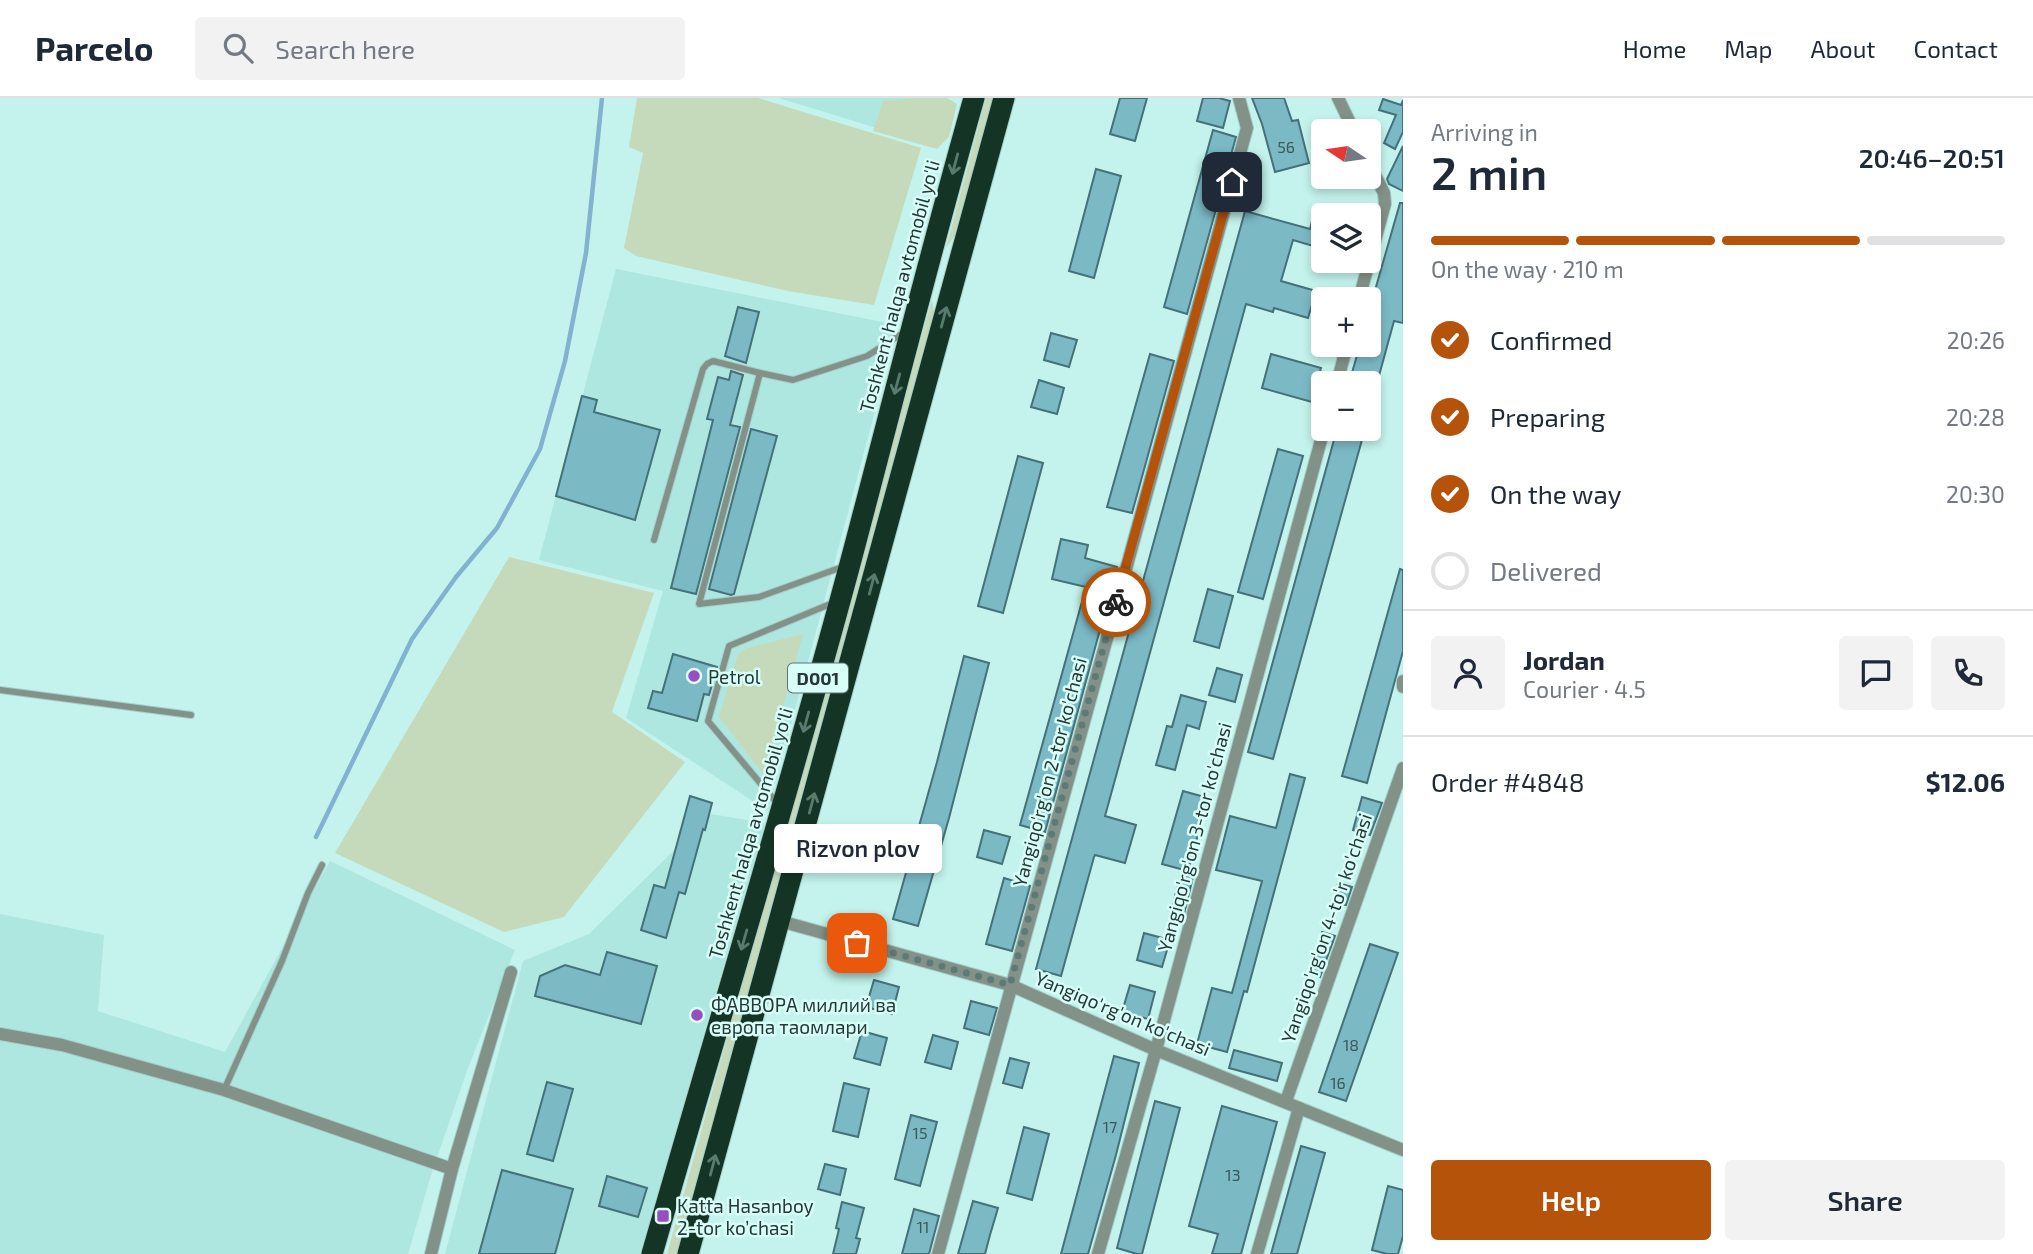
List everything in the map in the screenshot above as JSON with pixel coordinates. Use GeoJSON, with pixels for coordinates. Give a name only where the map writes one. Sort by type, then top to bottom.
{"type":"FeatureCollection","features":[{"type":"Feature","properties":{"kind":"highway","name":"D001"},"geometry":{"type":"LineString","coordinates":[[688,1254],[1003,98]]}},
{"type":"Feature","properties":{"kind":"highway","name":"Toshkent halqa avtomobil yo'li"},"geometry":{"type":"LineString","coordinates":[[652,1254],[782,809],[850,564],[972,101]]}},
{"type":"Feature","properties":{"kind":"highway"},"geometry":{"type":"LineString","coordinates":[[927,265],[956,273]]}},
{"type":"Feature","properties":{"kind":"street","name":"Yangiqo'rg'on 2-tor ko'chasi"},"geometry":{"type":"LineString","coordinates":[[938,1254],[1247,128],[1239,98]]}},
{"type":"Feature","properties":{"kind":"street"},"geometry":{"type":"LineString","coordinates":[[1338,98],[1348,119]]}},
{"type":"Feature","properties":{"kind":"street"},"geometry":{"type":"LineString","coordinates":[[1362,287],[1385,204],[1381,187]]}},
{"type":"Feature","properties":{"kind":"street","name":"Yangiqo'rg'on 3-tor ko'chasi"},"geometry":{"type":"LineString","coordinates":[[1098,1254],[1321,441]]}},
{"type":"Feature","properties":{"kind":"street"},"geometry":{"type":"LineString","coordinates":[[1403,681],[1403,687]]}},
{"type":"Feature","properties":{"kind":"street","name":"Yangiqo'rg'on 4-to'r ko'chasi"},"geometry":{"type":"LineString","coordinates":[[1286,1101],[1403,768]]}},
{"type":"Feature","properties":{"kind":"street","name":"Yangiqo'rg'on ko'chasi"},"geometry":{"type":"LineString","coordinates":[[780,921],[1010,985],[1156,1050],[1403,1150]]}},
{"type":"Feature","properties":{"kind":"street"},"geometry":{"type":"LineString","coordinates":[[431,1254],[452,1170],[511,972]]}},
{"type":"Feature","properties":{"kind":"street"},"geometry":{"type":"LineString","coordinates":[[0,1034],[62,1045],[224,1090],[452,1170]]}},
{"type":"Feature","properties":{"kind":"street"},"geometry":{"type":"LineString","coordinates":[[1257,1254],[1299,1108]]}},
{"type":"Feature","properties":{"kind":"lane"},"geometry":{"type":"LineString","coordinates":[[654,540],[703,369],[707,364],[713,361],[793,380],[867,356],[911,328]]}},
{"type":"Feature","properties":{"kind":"lane"},"geometry":{"type":"LineString","coordinates":[[760,373],[699,604],[760,597],[850,564]]}},
{"type":"Feature","properties":{"kind":"lane"},"geometry":{"type":"LineString","coordinates":[[782,809],[708,721],[729,646],[840,600]]}},
{"type":"Feature","properties":{"kind":"lane"},"geometry":{"type":"LineString","coordinates":[[0,690],[191,715]]}},
{"type":"Feature","properties":{"kind":"lane"},"geometry":{"type":"LineString","coordinates":[[224,1090],[322,865]]}},
{"type":"Feature","properties":{"kind":"shaded area"},"geometry":{"type":"Polygon","coordinates":[[[779,98],[935,98],[922,142],[779,98]]]}},
{"type":"Feature","properties":{"kind":"shaded area"},"geometry":{"type":"Polygon","coordinates":[[[616,269],[898,325],[768,811],[626,718],[663,591],[539,560],[616,269]]]}},
{"type":"Feature","properties":{"kind":"shaded area"},"geometry":{"type":"Polygon","coordinates":[[[711,814],[765,823],[640,1254],[445,1254],[523,961],[589,934],[711,814]]]}},
{"type":"Feature","properties":{"kind":"shaded area"},"geometry":{"type":"Polygon","coordinates":[[[330,861],[515,950],[468,1068],[431,1175],[408,1254],[0,1254],[0,914],[104,935],[98,1011],[225,1052],[330,861]]]}},
{"type":"Feature","properties":{"kind":"green space"},"geometry":{"type":"Polygon","coordinates":[[[637,98],[758,98],[921,148],[874,305],[788,291],[636,256],[624,248],[643,153],[629,147],[637,98]]]}},
{"type":"Feature","properties":{"kind":"green space"},"geometry":{"type":"Polygon","coordinates":[[[947,98],[957,104],[949,137],[937,149],[873,131],[883,101],[947,98]]]}},
{"type":"Feature","properties":{"kind":"green space"},"geometry":{"type":"Polygon","coordinates":[[[986,98],[997,98],[964,223],[946,248],[986,98]]]}},
{"type":"Feature","properties":{"kind":"green space"},"geometry":{"type":"Polygon","coordinates":[[[932,300],[936,321],[677,1254],[667,1254],[932,300]]]}},
{"type":"Feature","properties":{"kind":"green space"},"geometry":{"type":"Polygon","coordinates":[[[509,557],[654,593],[612,712],[685,762],[564,917],[504,932],[335,853],[509,557]]]}},
{"type":"Feature","properties":{"kind":"green space"},"geometry":{"type":"Polygon","coordinates":[[[803,634],[764,775],[719,717],[738,654],[747,648],[803,634]]]}},
{"type":"Feature","properties":{"kind":"building"},"geometry":{"type":"Polygon","coordinates":[[[1120,98],[1147,98],[1135,141],[1110,134],[1120,98]]]}},
{"type":"Feature","properties":{"kind":"building"},"geometry":{"type":"Polygon","coordinates":[[[1203,98],[1230,101],[1223,128],[1197,121],[1203,98]]]}},
{"type":"Feature","properties":{"kind":"building"},"geometry":{"type":"Polygon","coordinates":[[[1252,98],[1284,98],[1292,121],[1298,120],[1309,163],[1275,172],[1252,98]]]}},
{"type":"Feature","properties":{"kind":"building"},"geometry":{"type":"Polygon","coordinates":[[[1383,99],[1401,105],[1403,100],[1403,132],[1395,149],[1384,143],[1396,115],[1379,110],[1383,99]]]}},
{"type":"Feature","properties":{"kind":"building"},"geometry":{"type":"Polygon","coordinates":[[[1213,130],[1236,137],[1187,314],[1164,307],[1213,130]]]}},
{"type":"Feature","properties":{"kind":"building"},"geometry":{"type":"Polygon","coordinates":[[[1403,146],[1403,191],[1389,184],[1387,179],[1403,146]]]}},
{"type":"Feature","properties":{"kind":"building"},"geometry":{"type":"Polygon","coordinates":[[[1096,169],[1121,176],[1094,278],[1069,271],[1096,169]]]}},
{"type":"Feature","properties":{"kind":"building"},"geometry":{"type":"Polygon","coordinates":[[[1400,203],[1403,203],[1403,323],[1394,321],[1380,371],[1352,371],[1357,357],[1381,357],[1381,287],[1376,287],[1400,203]]]}},
{"type":"Feature","properties":{"kind":"building"},"geometry":{"type":"Polygon","coordinates":[[[1245,211],[1310,229],[1311,225],[1311,245],[1293,240],[1281,281],[1311,290],[1308,318],[1274,308],[1273,312],[1246,304],[1105,816],[1136,825],[1125,863],[1095,855],[1061,976],[1036,969],[1245,211]]]}},
{"type":"Feature","properties":{"kind":"building"},"geometry":{"type":"Polygon","coordinates":[[[738,307],[759,312],[746,363],[725,356],[738,307]]]}},
{"type":"Feature","properties":{"kind":"building"},"geometry":{"type":"Polygon","coordinates":[[[1051,333],[1077,340],[1069,367],[1044,360],[1051,333]]]}},
{"type":"Feature","properties":{"kind":"building"},"geometry":{"type":"Polygon","coordinates":[[[1150,354],[1174,361],[1132,513],[1107,507],[1150,354]]]}},
{"type":"Feature","properties":{"kind":"building"},"geometry":{"type":"Polygon","coordinates":[[[1271,354],[1321,368],[1320,371],[1311,371],[1311,402],[1262,388],[1271,354]]]}},
{"type":"Feature","properties":{"kind":"building"},"geometry":{"type":"Polygon","coordinates":[[[731,371],[743,375],[730,425],[740,427],[696,594],[671,588],[713,420],[707,419],[718,377],[729,380],[731,371]]]}},
{"type":"Feature","properties":{"kind":"building"},"geometry":{"type":"Polygon","coordinates":[[[1039,380],[1064,388],[1057,414],[1031,407],[1039,380]]]}},
{"type":"Feature","properties":{"kind":"building"},"geometry":{"type":"Polygon","coordinates":[[[582,396],[597,400],[594,412],[660,430],[635,520],[556,496],[582,396]]]}},
{"type":"Feature","properties":{"kind":"building"},"geometry":{"type":"Polygon","coordinates":[[[751,429],[777,436],[734,594],[731,595],[709,589],[751,429]]]}},
{"type":"Feature","properties":{"kind":"building"},"geometry":{"type":"Polygon","coordinates":[[[1334,441],[1362,441],[1273,759],[1248,752],[1334,441]]]}},
{"type":"Feature","properties":{"kind":"building"},"geometry":{"type":"Polygon","coordinates":[[[1278,449],[1303,456],[1263,599],[1238,592],[1278,449]]]}},
{"type":"Feature","properties":{"kind":"building"},"geometry":{"type":"Polygon","coordinates":[[[1018,456],[1043,463],[1003,613],[978,606],[1018,456]]]}},
{"type":"Feature","properties":{"kind":"building"},"geometry":{"type":"Polygon","coordinates":[[[1061,539],[1088,545],[1085,558],[1117,567],[1045,832],[1020,825],[1086,587],[1052,579],[1061,539]]]}},
{"type":"Feature","properties":{"kind":"building"},"geometry":{"type":"Polygon","coordinates":[[[1400,569],[1403,570],[1403,651],[1367,783],[1342,776],[1400,569]]]}},
{"type":"Feature","properties":{"kind":"building"},"geometry":{"type":"Polygon","coordinates":[[[1208,589],[1233,596],[1219,648],[1194,641],[1208,589]]]}},
{"type":"Feature","properties":{"kind":"building"},"geometry":{"type":"Polygon","coordinates":[[[673,654],[717,667],[709,695],[704,694],[697,721],[648,708],[653,691],[662,693],[673,654]]]}},
{"type":"Feature","properties":{"kind":"building"},"geometry":{"type":"Polygon","coordinates":[[[964,656],[989,663],[918,926],[893,919],[964,656]]]}},
{"type":"Feature","properties":{"kind":"building"},"geometry":{"type":"Polygon","coordinates":[[[1217,668],[1242,675],[1235,702],[1209,695],[1217,668]]]}},
{"type":"Feature","properties":{"kind":"building"},"geometry":{"type":"Polygon","coordinates":[[[1181,695],[1206,702],[1199,729],[1187,725],[1175,770],[1156,765],[1167,726],[1172,727],[1181,695]]]}},
{"type":"Feature","properties":{"kind":"building"},"geometry":{"type":"Polygon","coordinates":[[[1290,774],[1305,778],[1247,992],[1244,991],[1227,1052],[1197,1044],[1212,988],[1232,993],[1262,881],[1216,870],[1230,816],[1276,828],[1290,774]]]}},
{"type":"Feature","properties":{"kind":"building"},"geometry":{"type":"Polygon","coordinates":[[[1183,791],[1208,798],[1188,871],[1162,864],[1183,791]]]}},
{"type":"Feature","properties":{"kind":"building"},"geometry":{"type":"Polygon","coordinates":[[[690,796],[712,803],[685,894],[679,892],[666,938],[641,930],[654,885],[665,888],[690,796]]]}},
{"type":"Feature","properties":{"kind":"building"},"geometry":{"type":"Polygon","coordinates":[[[1362,797],[1382,803],[1370,835],[1353,830],[1362,797]]]}},
{"type":"Feature","properties":{"kind":"building"},"geometry":{"type":"Polygon","coordinates":[[[984,830],[1010,837],[1002,864],[977,857],[984,830]]]}},
{"type":"Feature","properties":{"kind":"building"},"geometry":{"type":"Polygon","coordinates":[[[1181,874],[1193,877],[1184,914],[1171,911],[1181,874]]]}},
{"type":"Feature","properties":{"kind":"building"},"geometry":{"type":"Polygon","coordinates":[[[1004,878],[1030,886],[1012,951],[986,944],[1004,878]]]}},
{"type":"Feature","properties":{"kind":"building"},"geometry":{"type":"Polygon","coordinates":[[[1338,883],[1352,887],[1346,905],[1333,902],[1338,883]]]}},
{"type":"Feature","properties":{"kind":"building"},"geometry":{"type":"Polygon","coordinates":[[[1322,932],[1335,936],[1320,977],[1310,974],[1322,932]]]}},
{"type":"Feature","properties":{"kind":"building"},"geometry":{"type":"Polygon","coordinates":[[[1144,933],[1170,940],[1162,967],[1137,960],[1144,933]]]}},
{"type":"Feature","properties":{"kind":"building"},"geometry":{"type":"Polygon","coordinates":[[[1370,944],[1398,953],[1346,1101],[1319,1092],[1370,944]]]}},
{"type":"Feature","properties":{"kind":"building"},"geometry":{"type":"Polygon","coordinates":[[[607,952],[657,966],[641,1024],[535,996],[540,976],[565,965],[600,975],[607,952]]]}},
{"type":"Feature","properties":{"kind":"building"},"geometry":{"type":"Polygon","coordinates":[[[874,980],[899,987],[892,1014],[866,1007],[874,980]]]}},
{"type":"Feature","properties":{"kind":"building"},"geometry":{"type":"Polygon","coordinates":[[[1130,985],[1155,992],[1148,1019],[1122,1012],[1130,985]]]}},
{"type":"Feature","properties":{"kind":"building"},"geometry":{"type":"Polygon","coordinates":[[[971,1001],[997,1008],[989,1035],[964,1028],[971,1001]]]}},
{"type":"Feature","properties":{"kind":"building"},"geometry":{"type":"Polygon","coordinates":[[[862,1031],[887,1038],[880,1065],[854,1058],[862,1031]]]}},
{"type":"Feature","properties":{"kind":"building"},"geometry":{"type":"Polygon","coordinates":[[[933,1035],[958,1042],[951,1069],[925,1062],[933,1035]]]}},
{"type":"Feature","properties":{"kind":"building"},"geometry":{"type":"Polygon","coordinates":[[[1234,1050],[1282,1063],[1277,1081],[1229,1068],[1234,1050]]]}},
{"type":"Feature","properties":{"kind":"building"},"geometry":{"type":"Polygon","coordinates":[[[1114,1056],[1139,1063],[1116,1155],[1088,1254],[1061,1254],[1114,1056]]]}},
{"type":"Feature","properties":{"kind":"building"},"geometry":{"type":"Polygon","coordinates":[[[1010,1058],[1029,1063],[1022,1088],[1003,1083],[1010,1058]]]}},
{"type":"Feature","properties":{"kind":"building"},"geometry":{"type":"Polygon","coordinates":[[[547,1082],[573,1089],[553,1161],[527,1154],[547,1082]]]}},
{"type":"Feature","properties":{"kind":"building"},"geometry":{"type":"Polygon","coordinates":[[[844,1083],[869,1089],[858,1137],[833,1131],[844,1083]]]}},
{"type":"Feature","properties":{"kind":"building"},"geometry":{"type":"Polygon","coordinates":[[[1155,1101],[1180,1108],[1142,1254],[1137,1254],[1117,1248],[1155,1101]]]}},
{"type":"Feature","properties":{"kind":"building"},"geometry":{"type":"Polygon","coordinates":[[[1222,1106],[1277,1122],[1241,1254],[1212,1254],[1218,1234],[1189,1226],[1222,1106]]]}},
{"type":"Feature","properties":{"kind":"building"},"geometry":{"type":"Polygon","coordinates":[[[911,1115],[937,1122],[920,1186],[895,1179],[911,1115]]]}},
{"type":"Feature","properties":{"kind":"building"},"geometry":{"type":"Polygon","coordinates":[[[1024,1127],[1049,1134],[1032,1200],[1007,1193],[1024,1127]]]}},
{"type":"Feature","properties":{"kind":"building"},"geometry":{"type":"Polygon","coordinates":[[[1301,1146],[1325,1153],[1297,1254],[1271,1254],[1301,1146]]]}},
{"type":"Feature","properties":{"kind":"building"},"geometry":{"type":"Polygon","coordinates":[[[825,1164],[846,1169],[840,1195],[818,1189],[825,1164]]]}},
{"type":"Feature","properties":{"kind":"building"},"geometry":{"type":"Polygon","coordinates":[[[502,1170],[573,1189],[555,1254],[479,1254],[502,1170]]]}},
{"type":"Feature","properties":{"kind":"building"},"geometry":{"type":"Polygon","coordinates":[[[607,1176],[647,1188],[638,1217],[599,1206],[607,1176]]]}},
{"type":"Feature","properties":{"kind":"building"},"geometry":{"type":"Polygon","coordinates":[[[1388,1186],[1403,1190],[1403,1236],[1398,1254],[1372,1250],[1388,1186]]]}},
{"type":"Feature","properties":{"kind":"building"},"geometry":{"type":"Polygon","coordinates":[[[973,1201],[998,1208],[985,1254],[958,1254],[973,1201]]]}},
{"type":"Feature","properties":{"kind":"building"},"geometry":{"type":"Polygon","coordinates":[[[842,1202],[864,1208],[856,1238],[860,1239],[856,1254],[833,1254],[842,1202]]]}},
{"type":"Feature","properties":{"kind":"building"},"geometry":{"type":"Polygon","coordinates":[[[914,1209],[939,1216],[929,1254],[902,1254],[914,1209]]]}},
{"type":"Feature","properties":{"kind":"waterway"},"geometry":{"type":"LineString","coordinates":[[316,837],[412,639],[456,577],[497,528],[540,449],[565,361],[586,253],[602,98]]}},
{"type":"Feature","properties":{"kind":"way so far"},"geometry":{"type":"LineString","coordinates":[[857,943],[1010,985],[1116,602]]}},
{"type":"Feature","properties":{"kind":"place","name":"Petrol"},"geometry":{"type":"Point","coordinates":[694,676]}},
{"type":"Feature","properties":{"kind":"place","name":"Rizvon plov"},"geometry":{"type":"Point","coordinates":[857,943]}},
{"type":"Feature","properties":{"kind":"place","name":"ФАВВОРА миллий ва европа таомлари"},"geometry":{"type":"Point","coordinates":[697,1015]}},
{"type":"Feature","properties":{"kind":"place","name":"Katta Hasanboy 2-tor ko’chasi"},"geometry":{"type":"Point","coordinates":[663,1216]}},
{"type":"Feature","properties":{"kind":"route"},"geometry":{"type":"LineString","coordinates":[[1116,602],[1232,182]]}}]}
